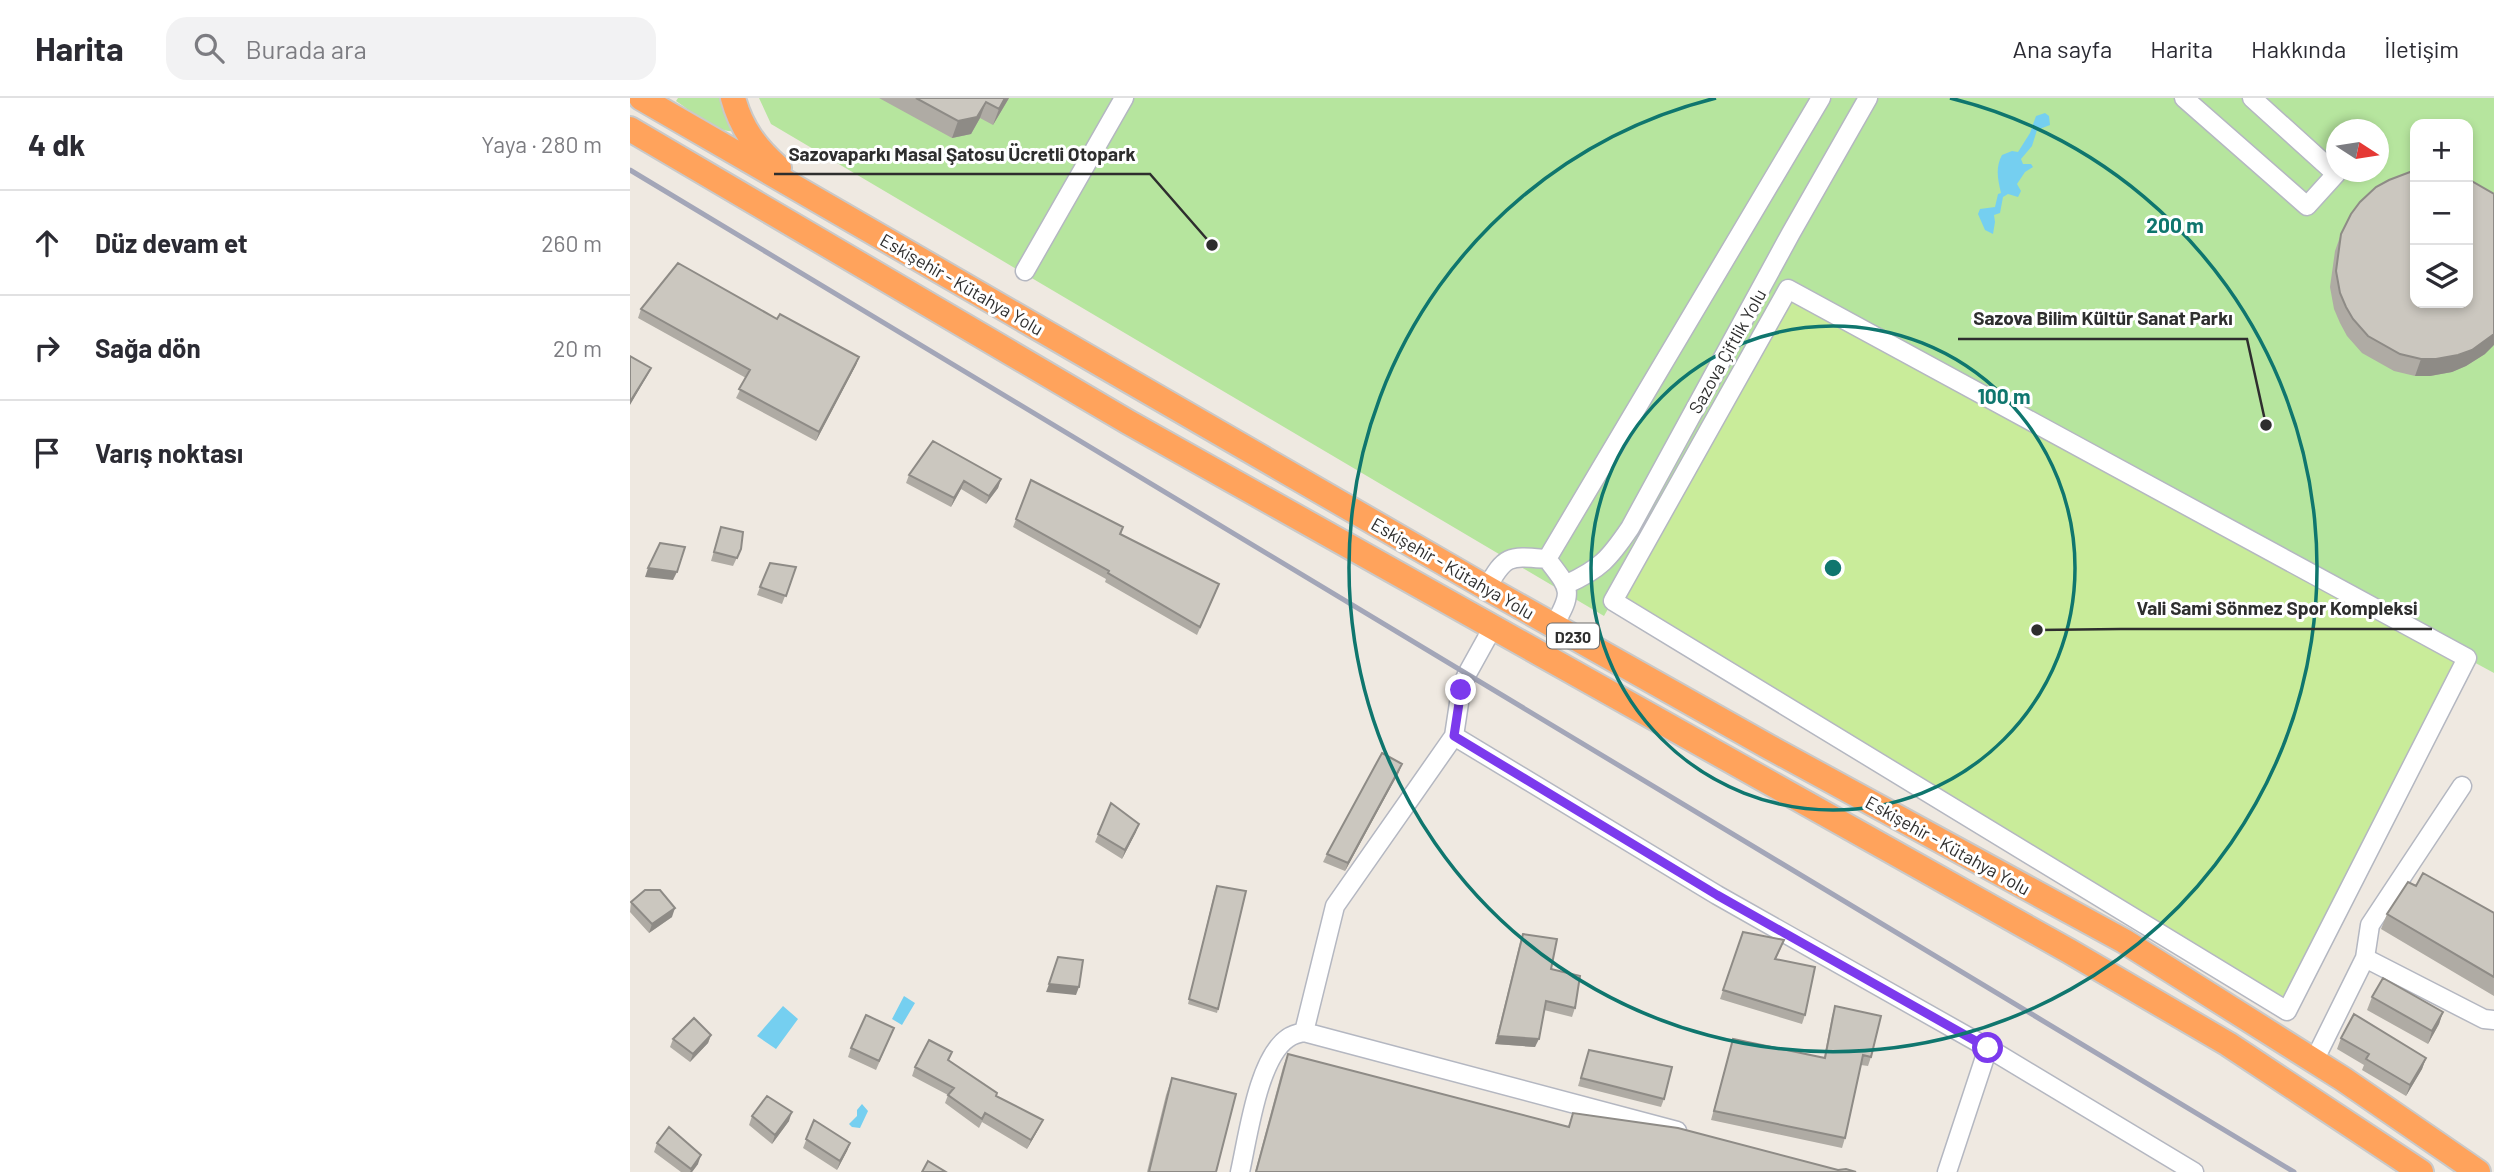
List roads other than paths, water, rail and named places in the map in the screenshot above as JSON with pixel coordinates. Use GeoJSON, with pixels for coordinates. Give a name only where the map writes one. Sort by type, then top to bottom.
{"type":"FeatureCollection","features":[{"type":"Feature","properties":{"kind":"highway"},"geometry":{"type":"LineString","coordinates":[[733,98],[739,120],[765,156],[821,202]]}},
{"type":"Feature","properties":{"kind":"highway","name":"Eskişehir - Kütahya Yolu"},"geometry":{"type":"LineString","coordinates":[[646,111],[821,202],[1487,588],[1769,747],[2124,941],[2314,1061],[2478,1172]]}},
{"type":"Feature","properties":{"kind":"highway","name":"Eskişehir - Kütahya Yolu"},"geometry":{"type":"LineString","coordinates":[[646,111],[677,155],[1116,415],[2092,964],[2228,1044],[2421,1172]]}},
{"type":"Feature","properties":{"kind":"street"},"geometry":{"type":"LineString","coordinates":[[1025,271],[1124,98]]}},
{"type":"Feature","properties":{"kind":"street"},"geometry":{"type":"LineString","coordinates":[[1547,559],[1822,98]]}},
{"type":"Feature","properties":{"kind":"street","name":"Sazova Çiftlik Yolu"},"geometry":{"type":"LineString","coordinates":[[1567,584],[1590,573],[1610,557],[1630,528],[1868,98]]}},
{"type":"Feature","properties":{"kind":"street"},"geometry":{"type":"LineString","coordinates":[[2184,98],[2307,206],[2336,174],[2252,98]]}},
{"type":"Feature","properties":{"kind":"street"},"geometry":{"type":"LineString","coordinates":[[1788,289],[2467,658],[2287,1011],[1613,601],[1788,289]]}},
{"type":"Feature","properties":{"kind":"street"},"geometry":{"type":"LineString","coordinates":[[1487,588],[1499,566],[1516,556],[1547,559],[1567,584],[1567,603],[1554,625]]}},
{"type":"Feature","properties":{"kind":"street"},"geometry":{"type":"LineString","coordinates":[[1304,1032],[1335,906],[1454,736],[1464,682],[1493,628]]}},
{"type":"Feature","properties":{"kind":"street"},"geometry":{"type":"LineString","coordinates":[[1454,736],[1717,895],[1988,1048],[2194,1172]]}},
{"type":"Feature","properties":{"kind":"street"},"geometry":{"type":"LineString","coordinates":[[2314,1061],[2365,958],[2370,925],[2462,786]]}},
{"type":"Feature","properties":{"kind":"street"},"geometry":{"type":"LineString","coordinates":[[2365,958],[2484,1019],[2494,1020]]}},
{"type":"Feature","properties":{"kind":"street"},"geometry":{"type":"LineString","coordinates":[[1240,1172],[1265,1067],[1276,1049],[1289,1037],[1304,1032],[1689,1134]]}},
{"type":"Feature","properties":{"kind":"street"},"geometry":{"type":"LineString","coordinates":[[1947,1172],[1988,1048]]}},
{"type":"Feature","properties":{"kind":"water"},"geometry":{"type":"Polygon","coordinates":[[[2045,113],[2049,116],[2050,125],[2037,130],[2032,146],[2021,159],[2023,164],[2031,164],[2033,167],[2025,172],[2017,184],[2021,191],[2018,197],[2008,194],[2003,197],[2000,213],[1994,215],[1993,234],[1985,230],[1978,214],[1980,209],[1995,207],[1998,194],[2001,193],[1998,165],[2002,155],[2018,152],[2030,133],[2036,116],[2045,113]]]}},
{"type":"Feature","properties":{"kind":"water"},"geometry":{"type":"Polygon","coordinates":[[[904,996],[915,1003],[902,1025],[892,1019],[904,996]]]}},
{"type":"Feature","properties":{"kind":"water"},"geometry":{"type":"Polygon","coordinates":[[[783,1006],[798,1019],[776,1049],[757,1036],[783,1006]]]}},
{"type":"Feature","properties":{"kind":"water"},"geometry":{"type":"Polygon","coordinates":[[[862,1104],[868,1111],[860,1128],[852,1127],[849,1124],[857,1116],[857,1110],[862,1104]]]}},
{"type":"Feature","properties":{"kind":"railway"},"geometry":{"type":"LineString","coordinates":[[630,170],[2294,1172]]}},
{"type":"Feature","properties":{"kind":"place","name":"Sazovaparkı Masal Şatosu Ücretli Otopark"},"geometry":{"type":"Point","coordinates":[1212,245]}},
{"type":"Feature","properties":{"kind":"place","name":"Sazova Bilim Kültür Sanat Parkı"},"geometry":{"type":"Point","coordinates":[2266,425]}},
{"type":"Feature","properties":{"kind":"place","name":"Vali Sami Sönmez Spor Kompleksi"},"geometry":{"type":"Point","coordinates":[2037,630]}}]}
